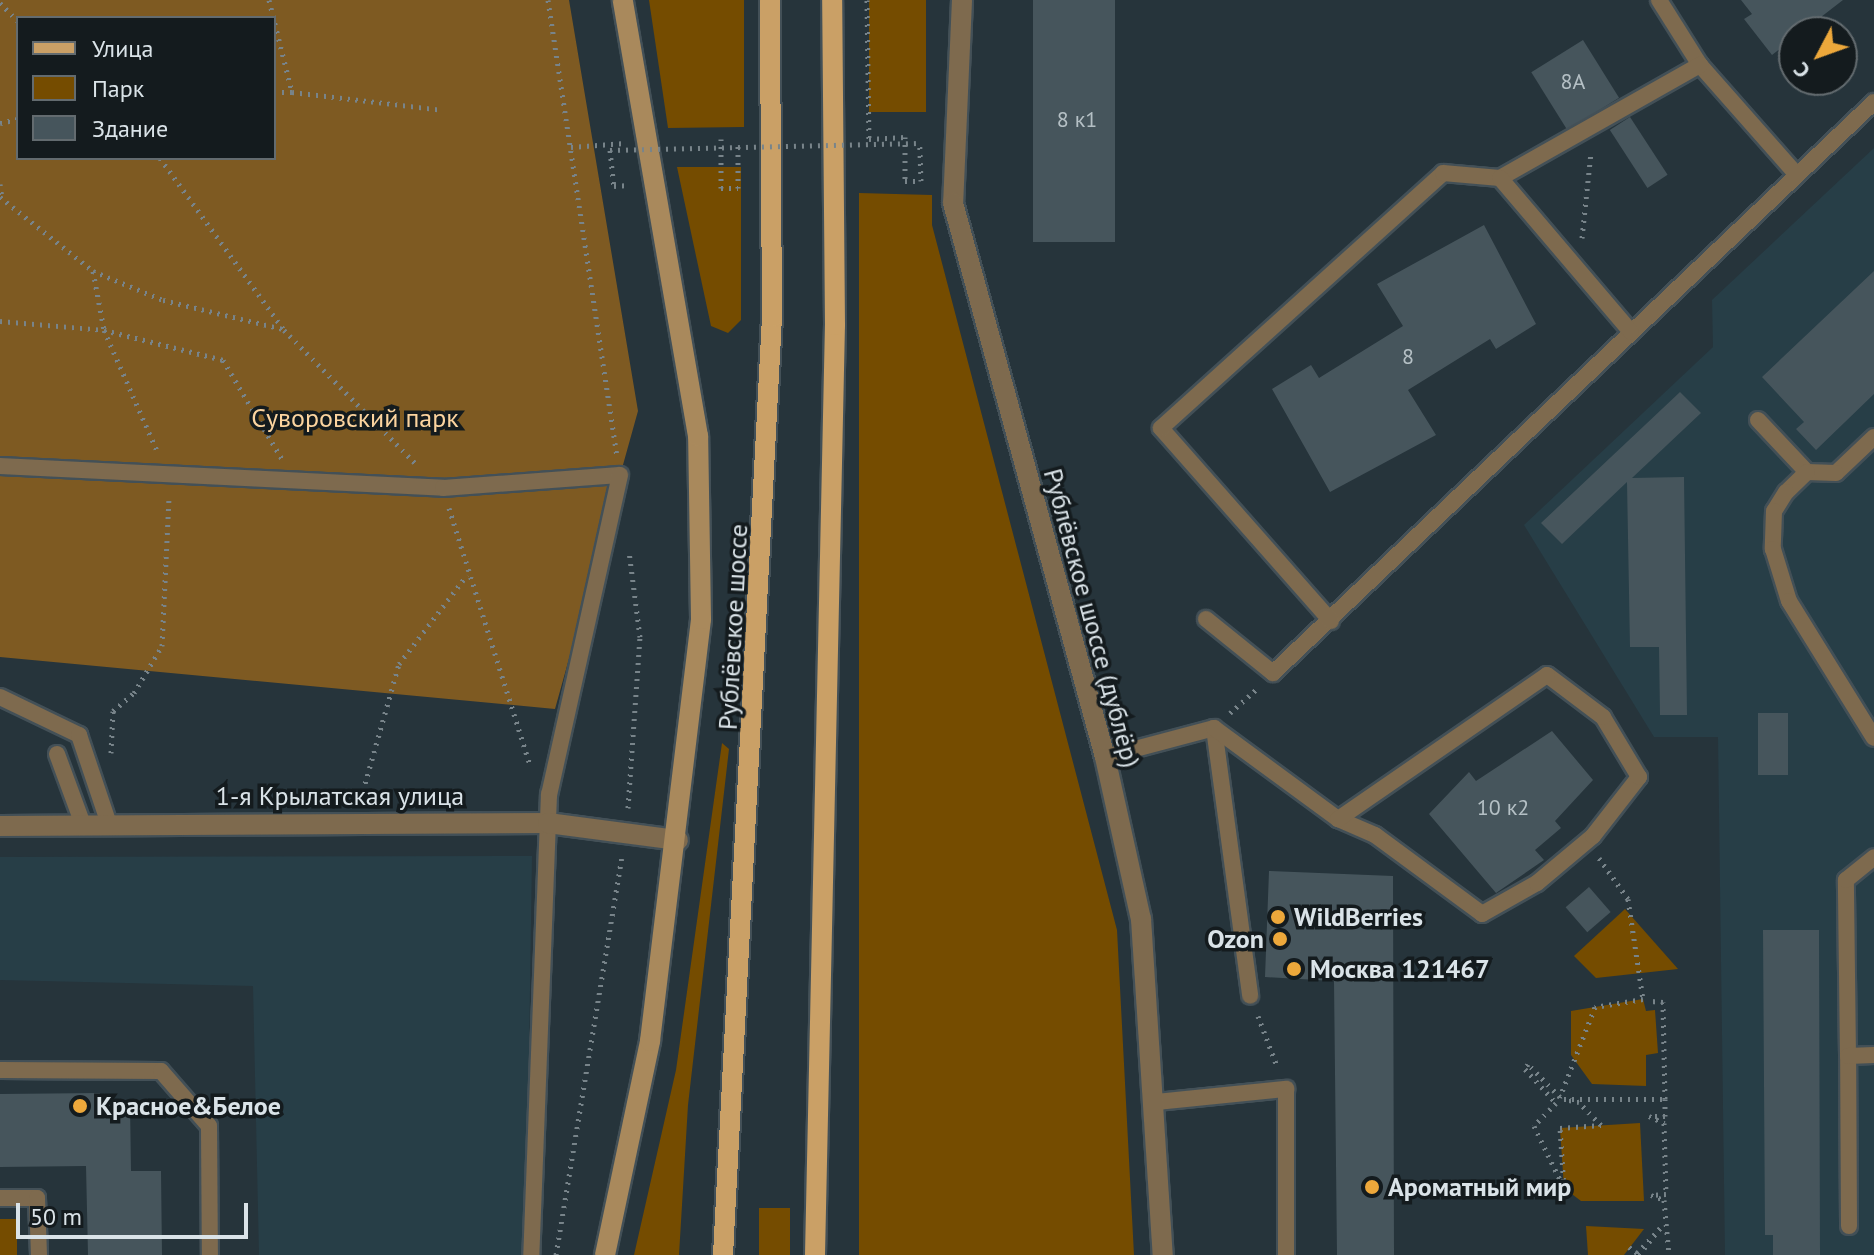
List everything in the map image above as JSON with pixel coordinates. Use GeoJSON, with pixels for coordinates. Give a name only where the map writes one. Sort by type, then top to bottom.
{"type":"FeatureCollection","features":[{"type":"Feature","properties":{"kind":"main road","name":"Рублёвское шоссе"},"geometry":{"type":"LineString","coordinates":[[723,1255],[772,317],[770,0]]}},
{"type":"Feature","properties":{"kind":"main road"},"geometry":{"type":"LineString","coordinates":[[815,1255],[835,340],[832,0]]}},
{"type":"Feature","properties":{"kind":"street"},"geometry":{"type":"LineString","coordinates":[[605,1255],[650,1041],[678,840],[701,619],[698,436],[623,0]]}},
{"type":"Feature","properties":{"kind":"street","name":"Рублёвское шоссе (дублёр)"},"geometry":{"type":"LineString","coordinates":[[962,0],[957,225],[1105,757],[1141,919],[1157,1102],[1163,1255]]}},
{"type":"Feature","properties":{"kind":"street","name":"1-я Крылатская улица"},"geometry":{"type":"LineString","coordinates":[[0,826],[108,821],[548,823],[678,840]]}},
{"type":"Feature","properties":{"kind":"lane"},"geometry":{"type":"LineString","coordinates":[[1659,0],[1700,65],[1796,174]]}},
{"type":"Feature","properties":{"kind":"lane"},"geometry":{"type":"LineString","coordinates":[[1331,621],[1161,428],[1443,173],[1500,178],[1700,65]]}},
{"type":"Feature","properties":{"kind":"lane"},"geometry":{"type":"LineString","coordinates":[[1206,619],[1273,673],[1874,102]]}},
{"type":"Feature","properties":{"kind":"lane"},"geometry":{"type":"LineString","coordinates":[[1500,178],[1631,332]]}},
{"type":"Feature","properties":{"kind":"lane"},"geometry":{"type":"LineString","coordinates":[[1758,420],[1807,472],[1836,473],[1874,437]]}},
{"type":"Feature","properties":{"kind":"lane"},"geometry":{"type":"LineString","coordinates":[[0,466],[169,479],[443,488],[620,475],[548,823],[531,1255]]}},
{"type":"Feature","properties":{"kind":"lane"},"geometry":{"type":"LineString","coordinates":[[1807,472],[1774,511],[1773,549],[1789,601],[1874,738]]}},
{"type":"Feature","properties":{"kind":"lane"},"geometry":{"type":"LineString","coordinates":[[1214,728],[1338,819],[1375,835],[1482,914],[1537,883],[1588,840],[1639,777],[1603,717],[1547,675],[1338,819]]}},
{"type":"Feature","properties":{"kind":"lane"},"geometry":{"type":"LineString","coordinates":[[0,697],[79,735],[108,821]]}},
{"type":"Feature","properties":{"kind":"lane"},"geometry":{"type":"LineString","coordinates":[[1105,757],[1214,728]]}},
{"type":"Feature","properties":{"kind":"lane"},"geometry":{"type":"LineString","coordinates":[[1214,728],[1250,996]]}},
{"type":"Feature","properties":{"kind":"lane"},"geometry":{"type":"LineString","coordinates":[[57,754],[82,822]]}},
{"type":"Feature","properties":{"kind":"lane"},"geometry":{"type":"LineString","coordinates":[[1849,1226],[1846,880],[1874,857]]}},
{"type":"Feature","properties":{"kind":"lane"},"geometry":{"type":"LineString","coordinates":[[1848,1056],[1874,1055]]}},
{"type":"Feature","properties":{"kind":"lane"},"geometry":{"type":"LineString","coordinates":[[0,1070],[161,1071],[209,1126],[210,1255]]}},
{"type":"Feature","properties":{"kind":"lane"},"geometry":{"type":"LineString","coordinates":[[1157,1102],[1286,1089],[1286,1255]]}},
{"type":"Feature","properties":{"kind":"lane"},"geometry":{"type":"LineString","coordinates":[[0,1198],[37,1198],[39,1255]]}},
{"type":"Feature","properties":{"kind":"path"},"geometry":{"type":"LineString","coordinates":[[548,0],[620,475]]}},
{"type":"Feature","properties":{"kind":"path"},"geometry":{"type":"LineString","coordinates":[[628,171],[629,185],[614,186],[610,150],[738,146],[920,143],[921,181],[905,181],[905,137],[869,139],[867,0]]}},
{"type":"Feature","properties":{"kind":"path"},"geometry":{"type":"LineString","coordinates":[[0,3],[16,19]]}},
{"type":"Feature","properties":{"kind":"path"},"geometry":{"type":"LineString","coordinates":[[276,28],[292,92]]}},
{"type":"Feature","properties":{"kind":"path"},"geometry":{"type":"LineString","coordinates":[[276,92],[442,110]]}},
{"type":"Feature","properties":{"kind":"path"},"geometry":{"type":"LineString","coordinates":[[1579,271],[1593,127]]}},
{"type":"Feature","properties":{"kind":"path"},"geometry":{"type":"LineString","coordinates":[[721,139],[721,188],[738,188],[738,146]]}},
{"type":"Feature","properties":{"kind":"path"},"geometry":{"type":"LineString","coordinates":[[571,147],[625,143],[627,157]]}},
{"type":"Feature","properties":{"kind":"path"},"geometry":{"type":"LineString","coordinates":[[161,160],[284,330],[350,404],[443,488],[467,575],[515,698],[534,780]]}},
{"type":"Feature","properties":{"kind":"path"},"geometry":{"type":"LineString","coordinates":[[0,184],[1,198],[93,271],[163,300],[284,330]]}},
{"type":"Feature","properties":{"kind":"path"},"geometry":{"type":"LineString","coordinates":[[93,271],[104,330],[169,479],[162,646],[134,693],[113,711],[111,769]]}},
{"type":"Feature","properties":{"kind":"path"},"geometry":{"type":"LineString","coordinates":[[0,321],[104,330],[223,360],[297,483]]}},
{"type":"Feature","properties":{"kind":"path"},"geometry":{"type":"LineString","coordinates":[[556,1255],[626,832],[640,637],[627,534]]}},
{"type":"Feature","properties":{"kind":"path"},"geometry":{"type":"LineString","coordinates":[[363,791],[399,664],[467,575]]}},
{"type":"Feature","properties":{"kind":"path"},"geometry":{"type":"LineString","coordinates":[[1214,728],[1273,673]]}},
{"type":"Feature","properties":{"kind":"path"},"geometry":{"type":"LineString","coordinates":[[1588,840],[1628,899],[1643,999],[1595,1007],[1560,1097],[1528,1064],[1525,1069],[1556,1103],[1534,1126],[1564,1188],[1560,1128],[1601,1125],[1579,1102],[1564,1099],[1665,1099]]}},
{"type":"Feature","properties":{"kind":"path"},"geometry":{"type":"LineString","coordinates":[[1250,996],[1286,1089]]}},
{"type":"Feature","properties":{"kind":"path"},"geometry":{"type":"LineString","coordinates":[[1651,1001],[1663,1002],[1665,1116],[1649,1116],[1664,1123],[1666,1194],[1651,1195],[1664,1200],[1669,1255]]}},
{"type":"Feature","properties":{"kind":"path"},"geometry":{"type":"LineString","coordinates":[[1629,1247],[1637,1253],[1660,1228],[1639,1255]]}},
{"type":"Feature","properties":{"kind":"shaded area"},"geometry":{"type":"Polygon","coordinates":[[[1874,148],[1874,1255],[1725,1255],[1718,737],[1654,737],[1524,525],[1713,347],[1712,300],[1874,148]]]}},
{"type":"Feature","properties":{"kind":"shaded area"},"geometry":{"type":"Polygon","coordinates":[[[532,856],[526,1255],[259,1255],[253,986],[0,980],[0,857],[532,856]]]}},
{"type":"Feature","properties":{"kind":"green space","name":"Суворовский парк"},"geometry":{"type":"Polygon","coordinates":[[[0,0],[569,0],[638,411],[555,709],[0,657],[0,0]]]}},
{"type":"Feature","properties":{"kind":"green space"},"geometry":{"type":"Polygon","coordinates":[[[649,0],[744,0],[744,127],[668,128],[649,0]]]}},
{"type":"Feature","properties":{"kind":"green space"},"geometry":{"type":"Polygon","coordinates":[[[869,0],[926,0],[926,112],[869,112],[869,0]]]}},
{"type":"Feature","properties":{"kind":"green space"},"geometry":{"type":"Polygon","coordinates":[[[677,167],[741,167],[741,320],[728,333],[711,326],[677,167]]]}},
{"type":"Feature","properties":{"kind":"green space"},"geometry":{"type":"Polygon","coordinates":[[[859,193],[932,195],[932,225],[1117,930],[1134,1255],[859,1255],[859,193]]]}},
{"type":"Feature","properties":{"kind":"green space"},"geometry":{"type":"Polygon","coordinates":[[[722,743],[729,749],[688,1105],[679,1255],[634,1255],[676,1070],[722,743]]]}},
{"type":"Feature","properties":{"kind":"green space"},"geometry":{"type":"Polygon","coordinates":[[[1625,909],[1678,969],[1596,978],[1574,956],[1625,909]]]}},
{"type":"Feature","properties":{"kind":"green space"},"geometry":{"type":"Polygon","coordinates":[[[1643,999],[1646,1011],[1655,1010],[1658,1053],[1646,1055],[1646,1086],[1592,1084],[1571,1055],[1571,1011],[1643,999]]]}},
{"type":"Feature","properties":{"kind":"green space"},"geometry":{"type":"Polygon","coordinates":[[[1640,1123],[1644,1201],[1581,1201],[1564,1188],[1560,1128],[1640,1123]]]}},
{"type":"Feature","properties":{"kind":"green space"},"geometry":{"type":"Polygon","coordinates":[[[759,1208],[790,1208],[790,1255],[759,1255],[759,1208]]]}},
{"type":"Feature","properties":{"kind":"green space"},"geometry":{"type":"Polygon","coordinates":[[[0,1219],[17,1219],[17,1255],[0,1255],[0,1219]]]}},
{"type":"Feature","properties":{"kind":"green space"},"geometry":{"type":"Polygon","coordinates":[[[1586,1226],[1644,1229],[1624,1255],[1588,1255],[1586,1226]]]}},
{"type":"Feature","properties":{"kind":"building"},"geometry":{"type":"Polygon","coordinates":[[[1033,0],[1115,0],[1115,242],[1033,242],[1033,0]]]}},
{"type":"Feature","properties":{"kind":"building"},"geometry":{"type":"Polygon","coordinates":[[[1741,0],[1843,0],[1822,16],[1778,16],[1778,50],[1772,55],[1744,19],[1752,14],[1741,0]]]}},
{"type":"Feature","properties":{"kind":"building"},"geometry":{"type":"Polygon","coordinates":[[[1583,40],[1619,98],[1567,130],[1531,72],[1583,40]]]}},
{"type":"Feature","properties":{"kind":"building"},"geometry":{"type":"Polygon","coordinates":[[[1630,117],[1668,175],[1647,188],[1610,130],[1630,117]]]}},
{"type":"Feature","properties":{"kind":"building"},"geometry":{"type":"Polygon","coordinates":[[[1484,225],[1536,324],[1496,349],[1490,339],[1408,390],[1436,435],[1330,492],[1272,389],[1311,365],[1319,378],[1403,326],[1377,284],[1484,225]]]}},
{"type":"Feature","properties":{"kind":"building"},"geometry":{"type":"Polygon","coordinates":[[[1874,271],[1874,394],[1816,450],[1796,429],[1804,422],[1762,377],[1874,271]]]}},
{"type":"Feature","properties":{"kind":"building"},"geometry":{"type":"Polygon","coordinates":[[[1680,392],[1701,413],[1632,478],[1684,477],[1687,715],[1660,715],[1659,647],[1630,647],[1627,482],[1562,544],[1541,523],[1680,392]]]}},
{"type":"Feature","properties":{"kind":"building"},"geometry":{"type":"Polygon","coordinates":[[[1758,713],[1788,713],[1788,775],[1758,775],[1758,713]]]}},
{"type":"Feature","properties":{"kind":"building"},"geometry":{"type":"Polygon","coordinates":[[[1552,731],[1593,780],[1555,821],[1561,828],[1535,850],[1544,860],[1496,893],[1429,814],[1469,772],[1476,781],[1552,731]]]}},
{"type":"Feature","properties":{"kind":"building"},"geometry":{"type":"Polygon","coordinates":[[[1269,871],[1393,876],[1394,1255],[1337,1255],[1334,981],[1265,977],[1269,871]]]}},
{"type":"Feature","properties":{"kind":"building"},"geometry":{"type":"Polygon","coordinates":[[[1589,887],[1611,912],[1587,932],[1566,907],[1589,887]]]}},
{"type":"Feature","properties":{"kind":"building"},"geometry":{"type":"Polygon","coordinates":[[[1763,930],[1819,930],[1820,1255],[1773,1255],[1773,1235],[1765,1235],[1763,930]]]}},
{"type":"Feature","properties":{"kind":"building"},"geometry":{"type":"Polygon","coordinates":[[[100,1093],[100,1104],[130,1103],[131,1171],[161,1171],[162,1255],[88,1255],[86,1166],[0,1167],[0,1094],[100,1093]]]}},
{"type":"Feature","properties":{"kind":"place","name":"WildBerries"},"geometry":{"type":"Point","coordinates":[1278,917]}},
{"type":"Feature","properties":{"kind":"place","name":"Ozon"},"geometry":{"type":"Point","coordinates":[1280,939]}},
{"type":"Feature","properties":{"kind":"place","name":"Москва 121467"},"geometry":{"type":"Point","coordinates":[1294,969]}},
{"type":"Feature","properties":{"kind":"place","name":"Красное&Белое"},"geometry":{"type":"Point","coordinates":[80,1106]}},
{"type":"Feature","properties":{"kind":"place","name":"Ароматный мир"},"geometry":{"type":"Point","coordinates":[1372,1187]}}]}
